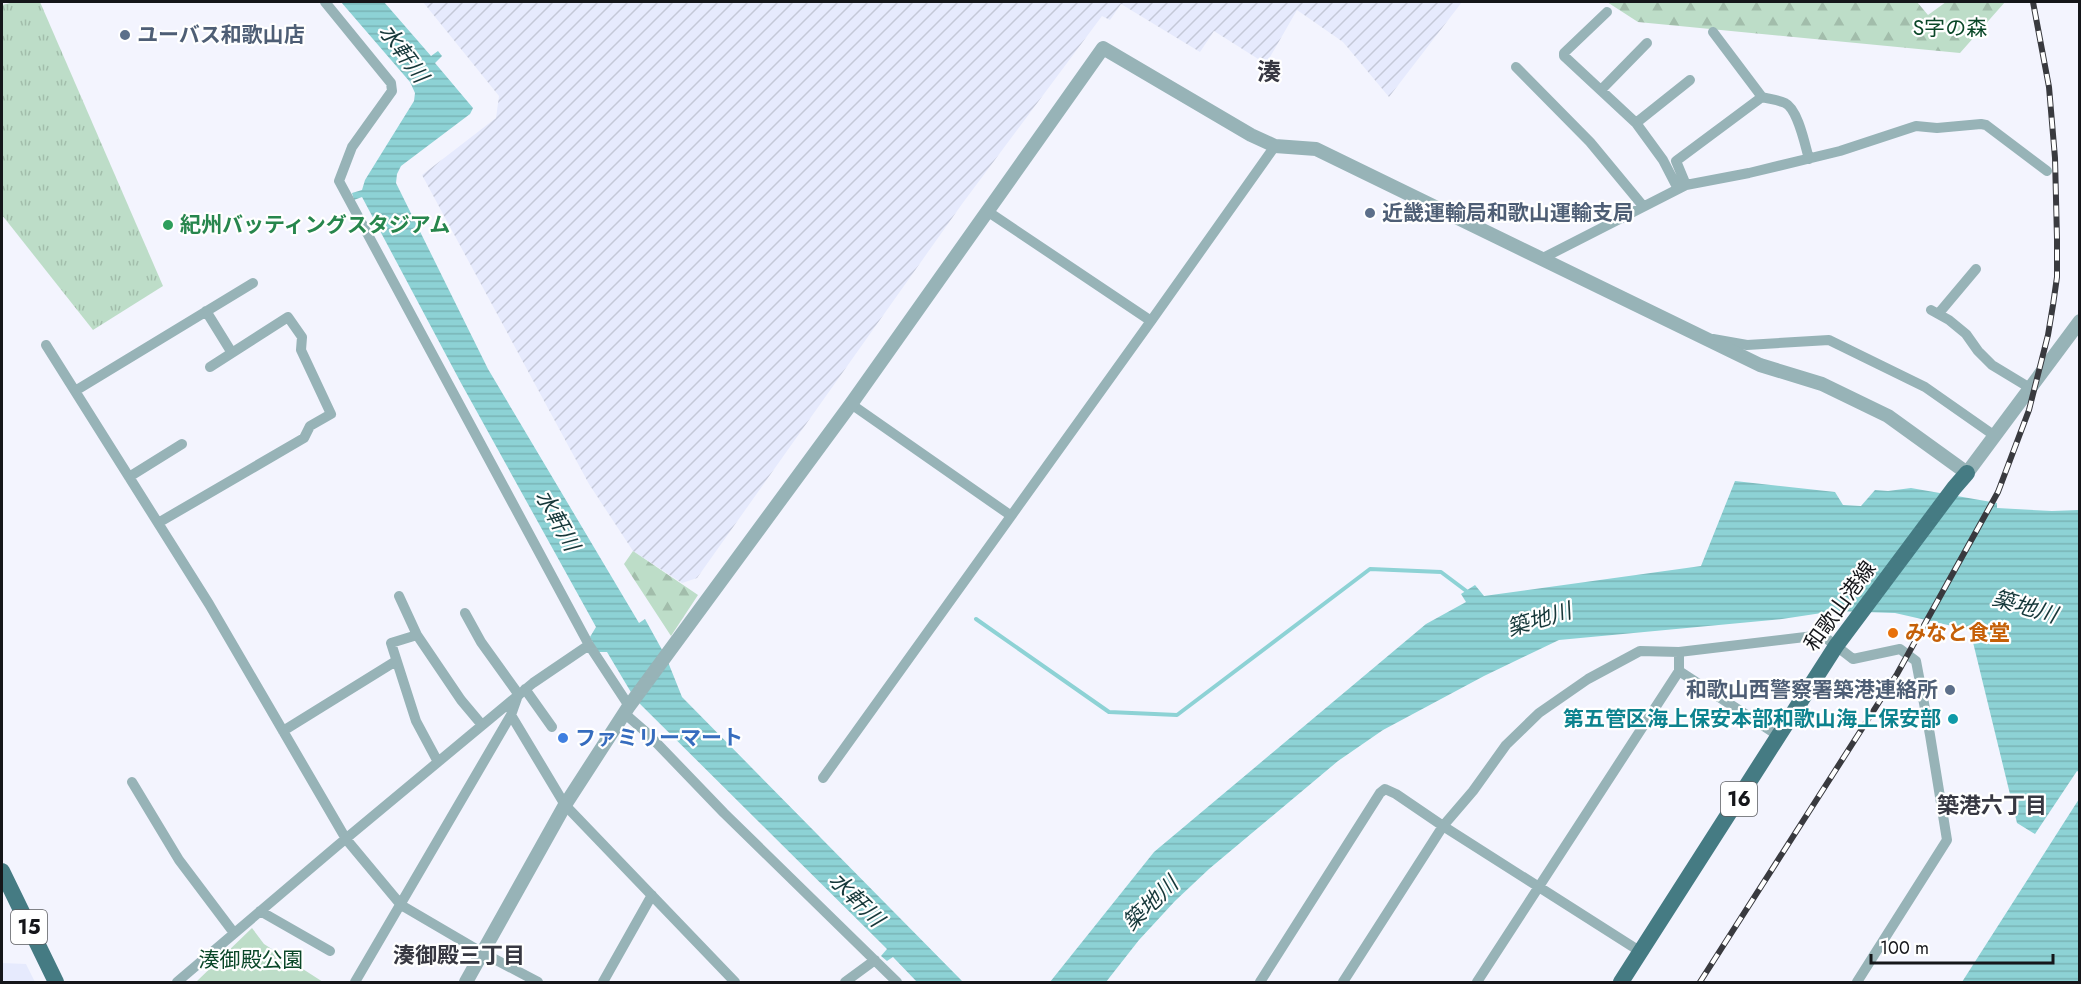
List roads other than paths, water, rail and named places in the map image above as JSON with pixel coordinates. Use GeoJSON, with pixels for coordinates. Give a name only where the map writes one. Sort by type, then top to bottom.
{"type":"FeatureCollection","features":[{"type":"Feature","properties":{"kind":"main road","name":"和歌山港線"},"geometry":{"type":"LineString","coordinates":[[1621,982],[1836,646],[1967,473]]}},
{"type":"Feature","properties":{"kind":"main road","name":"15"},"geometry":{"type":"LineString","coordinates":[[2,871],[56,982]]}},
{"type":"Feature","properties":{"kind":"street"},"geometry":{"type":"LineString","coordinates":[[325,2],[391,82],[392,91],[352,147],[339,181],[589,645],[647,733],[724,813],[897,982]]}},
{"type":"Feature","properties":{"kind":"street"},"geometry":{"type":"LineString","coordinates":[[1607,12],[1564,53],[1564,56],[1636,123],[1682,187]]}},
{"type":"Feature","properties":{"kind":"street"},"geometry":{"type":"LineString","coordinates":[[1713,32],[1762,98],[1786,103],[1790,107],[1796,116],[1809,159]]}},
{"type":"Feature","properties":{"kind":"street"},"geometry":{"type":"LineString","coordinates":[[1601,90],[1647,43]]}},
{"type":"Feature","properties":{"kind":"street"},"geometry":{"type":"LineString","coordinates":[[466,982],[566,805],[628,707],[851,404],[1103,48],[1251,135],[1275,146],[1316,149],[1760,365],[1822,384],[1888,416],[1967,473],[2079,321]]}},
{"type":"Feature","properties":{"kind":"street"},"geometry":{"type":"LineString","coordinates":[[1516,67],[1590,142],[1643,206]]}},
{"type":"Feature","properties":{"kind":"street"},"geometry":{"type":"LineString","coordinates":[[1636,123],[1690,80]]}},
{"type":"Feature","properties":{"kind":"street"},"geometry":{"type":"LineString","coordinates":[[1682,187],[1676,162],[1762,98]]}},
{"type":"Feature","properties":{"kind":"street"},"geometry":{"type":"LineString","coordinates":[[1543,258],[1682,187],[1840,151],[1916,126],[1937,128],[1986,125],[2047,171]]}},
{"type":"Feature","properties":{"kind":"street"},"geometry":{"type":"LineString","coordinates":[[823,778],[1275,146]]}},
{"type":"Feature","properties":{"kind":"street"},"geometry":{"type":"LineString","coordinates":[[987,211],[1151,321]]}},
{"type":"Feature","properties":{"kind":"street"},"geometry":{"type":"LineString","coordinates":[[1976,269],[1935,311],[1966,334],[1978,351],[1992,364],[2030,388]]}},
{"type":"Feature","properties":{"kind":"street"},"geometry":{"type":"LineString","coordinates":[[75,391],[253,283]]}},
{"type":"Feature","properties":{"kind":"street"},"geometry":{"type":"LineString","coordinates":[[206,311],[232,353]]}},
{"type":"Feature","properties":{"kind":"street"},"geometry":{"type":"LineString","coordinates":[[158,523],[304,438],[310,426],[331,414],[301,350],[302,337],[288,317],[210,367]]}},
{"type":"Feature","properties":{"kind":"street"},"geometry":{"type":"LineString","coordinates":[[1703,337],[1747,345],[1829,340],[1925,387],[1995,436]]}},
{"type":"Feature","properties":{"kind":"street"},"geometry":{"type":"LineString","coordinates":[[46,345],[209,604],[346,838],[401,904],[483,953],[538,982]]}},
{"type":"Feature","properties":{"kind":"street"},"geometry":{"type":"LineString","coordinates":[[851,404],[1010,515]]}},
{"type":"Feature","properties":{"kind":"street"},"geometry":{"type":"LineString","coordinates":[[129,477],[182,444]]}},
{"type":"Feature","properties":{"kind":"street"},"geometry":{"type":"LineString","coordinates":[[399,596],[417,635],[461,700],[483,725]]}},
{"type":"Feature","properties":{"kind":"street"},"geometry":{"type":"LineString","coordinates":[[465,613],[481,642],[520,694],[552,727]]}},
{"type":"Feature","properties":{"kind":"street"},"geometry":{"type":"LineString","coordinates":[[1343,982],[1443,826],[1473,791],[1506,745],[1539,712],[1588,679],[1640,651],[1679,652],[1822,634],[1853,659],[1900,649],[1916,661],[1947,840],[1857,982]]}},
{"type":"Feature","properties":{"kind":"street"},"geometry":{"type":"LineString","coordinates":[[417,635],[391,643],[416,721],[438,762]]}},
{"type":"Feature","properties":{"kind":"street"},"geometry":{"type":"LineString","coordinates":[[179,982],[346,838],[520,694],[589,645]]}},
{"type":"Feature","properties":{"kind":"street"},"geometry":{"type":"LineString","coordinates":[[1477,982],[1679,671],[1679,652]]}},
{"type":"Feature","properties":{"kind":"street"},"geometry":{"type":"LineString","coordinates":[[283,731],[396,661]]}},
{"type":"Feature","properties":{"kind":"street"},"geometry":{"type":"LineString","coordinates":[[1679,671],[1779,736]]}},
{"type":"Feature","properties":{"kind":"street"},"geometry":{"type":"LineString","coordinates":[[355,982],[511,715],[520,694]]}},
{"type":"Feature","properties":{"kind":"street"},"geometry":{"type":"LineString","coordinates":[[511,715],[566,805],[735,982]]}},
{"type":"Feature","properties":{"kind":"street"},"geometry":{"type":"LineString","coordinates":[[132,782],[179,860],[234,933]]}},
{"type":"Feature","properties":{"kind":"street"},"geometry":{"type":"LineString","coordinates":[[1260,982],[1380,793],[1385,789],[1641,952]]}},
{"type":"Feature","properties":{"kind":"street"},"geometry":{"type":"LineString","coordinates":[[603,982],[652,896]]}},
{"type":"Feature","properties":{"kind":"street"},"geometry":{"type":"LineString","coordinates":[[260,911],[330,951]]}},
{"type":"Feature","properties":{"kind":"street"},"geometry":{"type":"LineString","coordinates":[[845,982],[875,960]]}},
{"type":"Feature","properties":{"kind":"water","name":"水軒川"},"geometry":{"type":"Polygon","coordinates":[[[341,2],[384,2],[431,56],[438,51],[442,56],[435,63],[473,108],[470,114],[401,166],[396,183],[488,369],[639,623],[645,619],[666,657],[682,697],[963,982],[917,982],[893,957],[887,961],[881,956],[887,949],[635,699],[607,652],[598,652],[590,637],[596,627],[461,383],[362,197],[354,200],[352,193],[362,190],[365,180],[414,101],[415,93],[410,82],[341,2]]]}},
{"type":"Feature","properties":{"kind":"water","name":"築地川"},"geometry":{"type":"Polygon","coordinates":[[[1735,481],[1835,492],[1843,505],[1861,506],[1875,490],[1911,488],[1997,503],[1997,508],[2079,510],[2079,772],[2077,771],[2035,834],[2017,823],[1970,630],[1895,613],[1835,611],[1782,619],[1559,640],[1484,676],[1383,730],[1338,761],[1209,869],[1175,901],[1139,940],[1106,982],[1050,982],[1154,852],[1426,624],[1466,602],[1461,594],[1475,585],[1484,596],[1701,566],[1735,481]]]}},
{"type":"Feature","properties":{"kind":"water"},"geometry":{"type":"Polygon","coordinates":[[[2079,799],[2079,982],[1962,982],[2079,799]]]}},
{"type":"Feature","properties":{"kind":"waterway"},"geometry":{"type":"LineString","coordinates":[[976,619],[1109,712],[1177,715],[1370,569],[1441,572],[1469,593]]}},
{"type":"Feature","properties":{"kind":"railway"},"geometry":{"type":"LineString","coordinates":[[1700,982],[1897,674],[1998,492],[2029,410],[2048,335],[2057,277],[2055,158],[2049,87],[2033,2]]}},
{"type":"Feature","properties":{"kind":"place","name":"ユーバス和歌山店"},"geometry":{"type":"Point","coordinates":[125,35]}},
{"type":"Feature","properties":{"kind":"place","name":"近畿運輸局和歌山運輸支局"},"geometry":{"type":"Point","coordinates":[1370,213]}},
{"type":"Feature","properties":{"kind":"place","name":"紀州バッティングスタジアム"},"geometry":{"type":"Point","coordinates":[168,225]}},
{"type":"Feature","properties":{"kind":"place","name":"みなと食堂"},"geometry":{"type":"Point","coordinates":[1893,633]}},
{"type":"Feature","properties":{"kind":"place","name":"和歌山西警察署築港連絡所"},"geometry":{"type":"Point","coordinates":[1950,690]}},
{"type":"Feature","properties":{"kind":"place","name":"第五管区海上保安本部和歌山海上保安部"},"geometry":{"type":"Point","coordinates":[1953,719]}},
{"type":"Feature","properties":{"kind":"place","name":"ファミリーマート"},"geometry":{"type":"Point","coordinates":[563,738]}},
{"type":"Feature","properties":{"kind":"district","name":"湊"},"geometry":{"type":"Point","coordinates":[1269,71]}},
{"type":"Feature","properties":{"kind":"district","name":"築港六丁目"},"geometry":{"type":"Point","coordinates":[1992,805]}},
{"type":"Feature","properties":{"kind":"district","name":"湊御殿三丁目"},"geometry":{"type":"Point","coordinates":[459,955]}},
{"type":"Feature","properties":{"kind":"park label","name":"S字の森"},"geometry":{"type":"Point","coordinates":[1950,28]}},
{"type":"Feature","properties":{"kind":"park label","name":"湊御殿公園"},"geometry":{"type":"Point","coordinates":[251,960]}}]}
